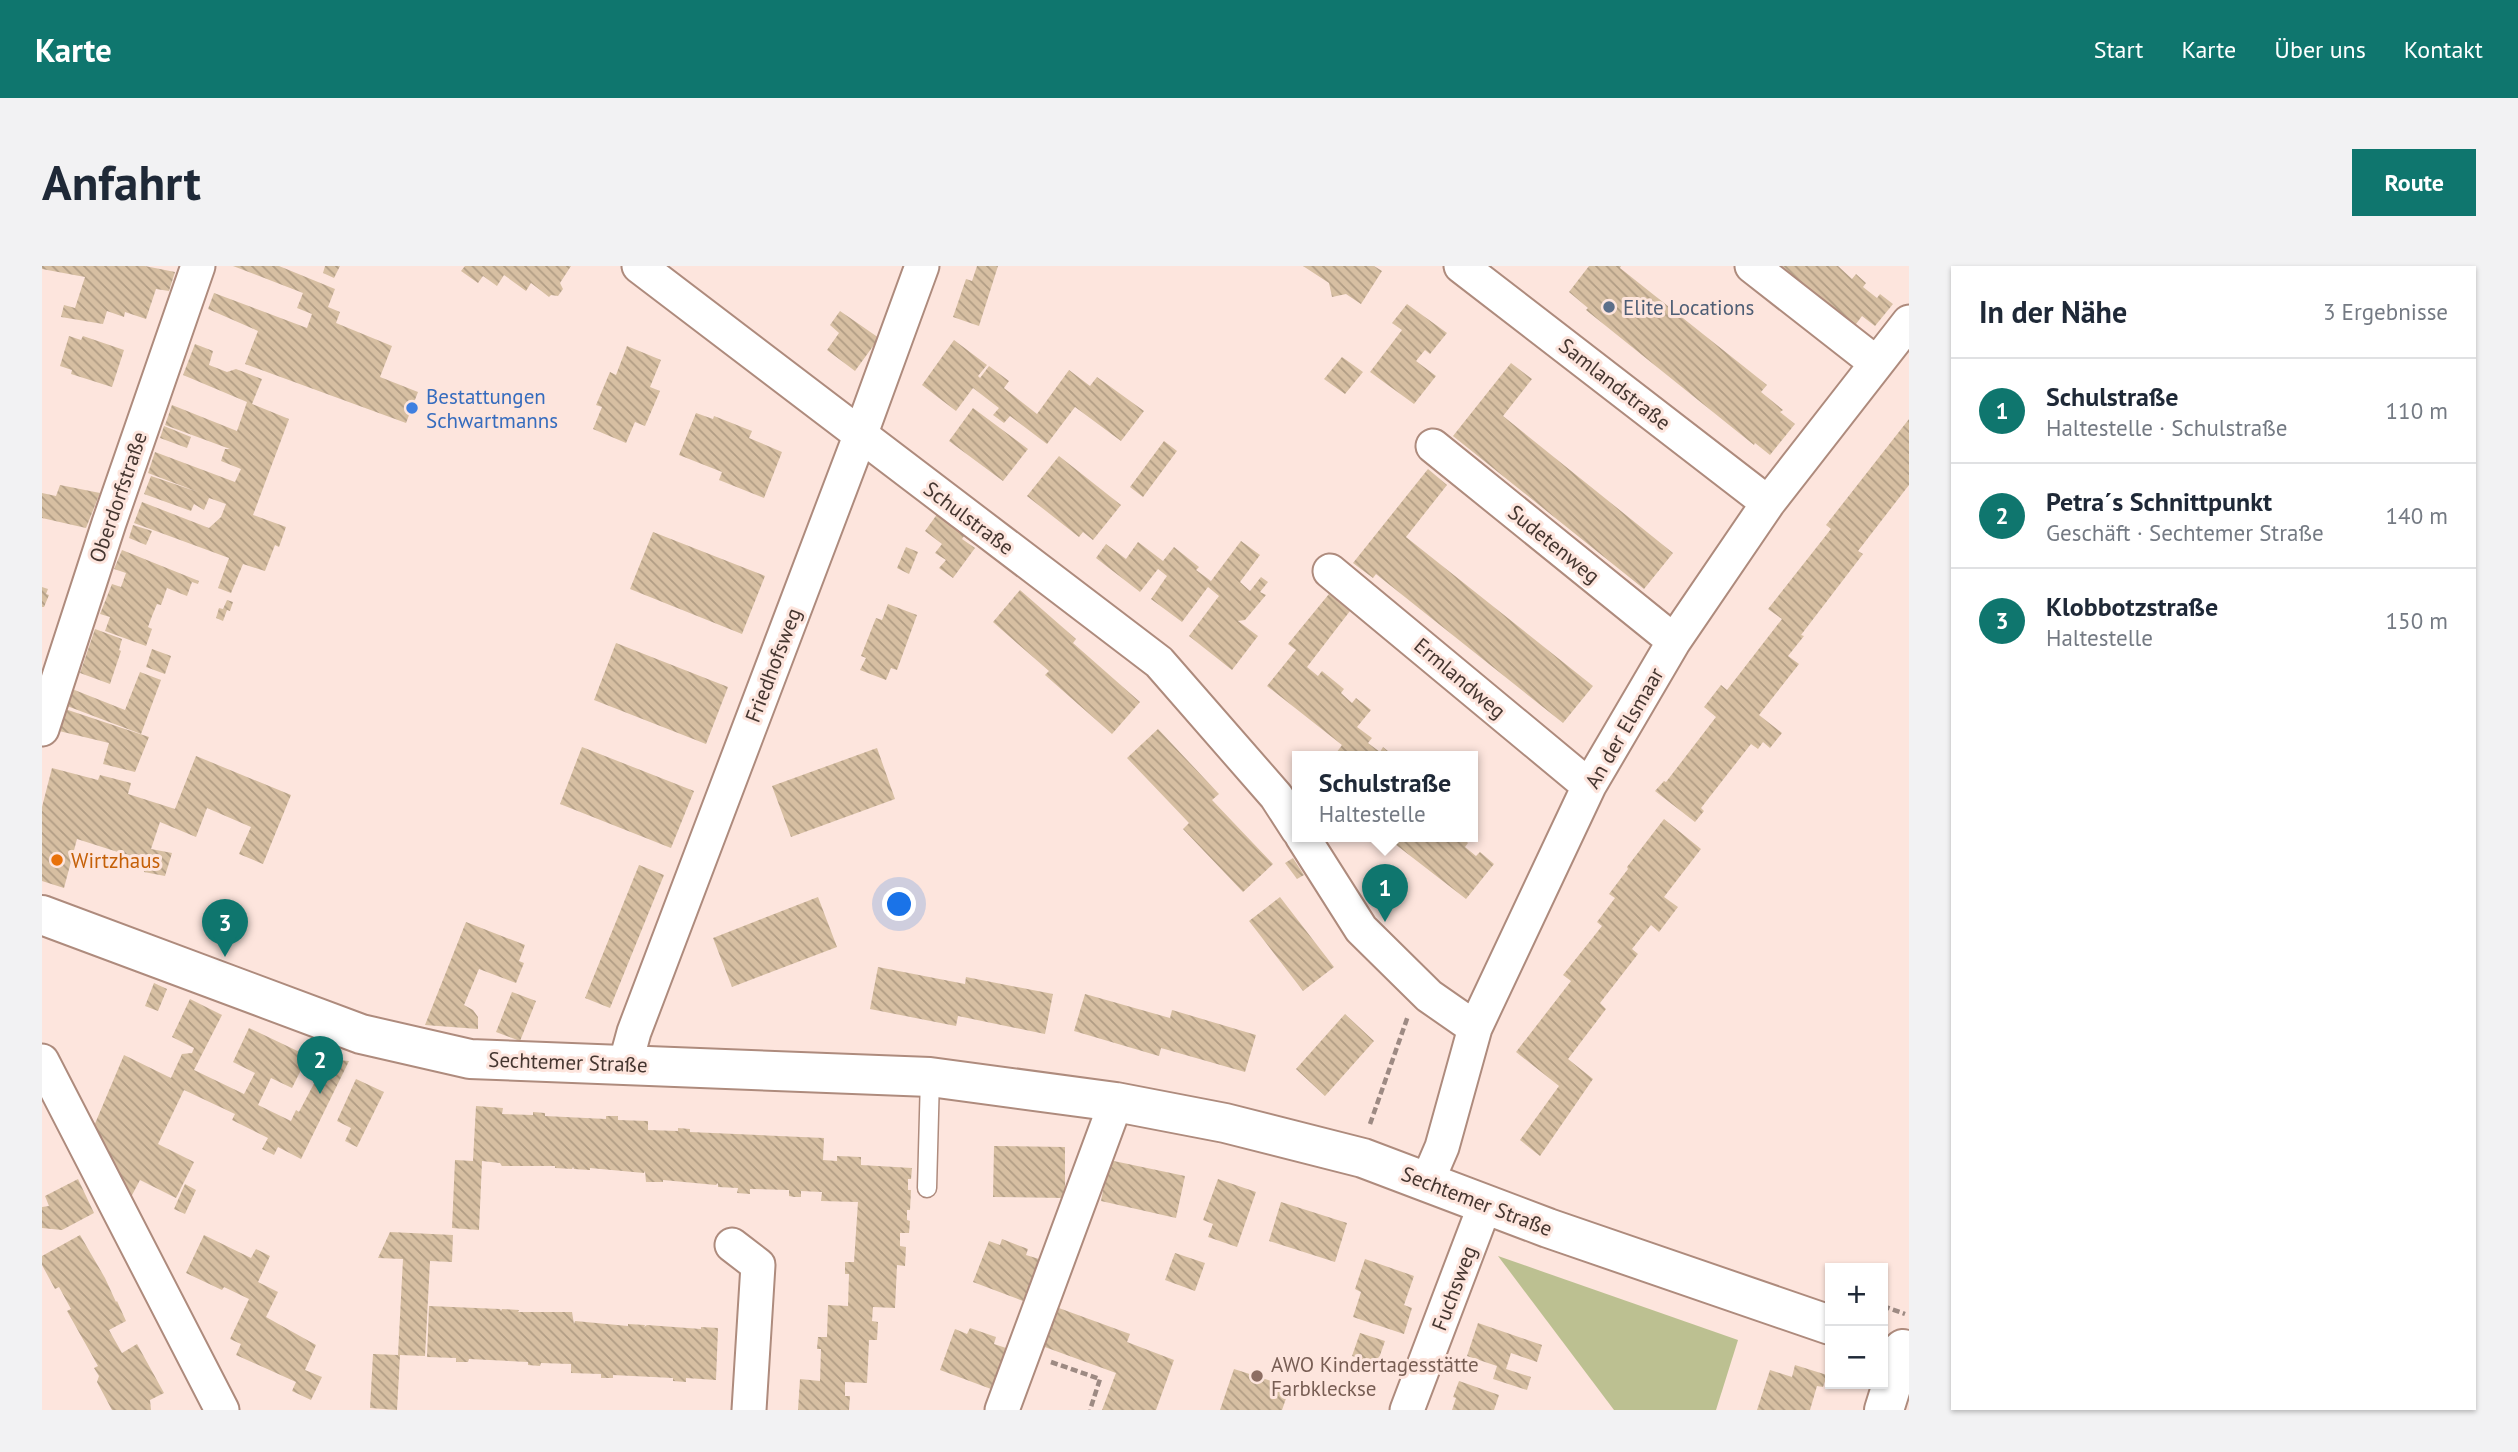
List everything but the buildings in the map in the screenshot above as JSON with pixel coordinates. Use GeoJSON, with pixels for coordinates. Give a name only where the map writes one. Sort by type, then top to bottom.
{"type":"FeatureCollection","features":[{"type":"Feature","properties":{"kind":"street","name":"Oberdorfstraße"},"geometry":{"type":"LineString","coordinates":[[42,729],[109,523],[198,266]]}},
{"type":"Feature","properties":{"kind":"street","name":"Schulstraße"},"geometry":{"type":"LineString","coordinates":[[639,266],[1159,662],[1276,796],[1292,822]]}},
{"type":"Feature","properties":{"kind":"street","name":"Friedhofsweg"},"geometry":{"type":"LineString","coordinates":[[625,1065],[634,1032],[922,266]]}},
{"type":"Feature","properties":{"kind":"street","name":"Samlandstraße"},"geometry":{"type":"LineString","coordinates":[[1461,266],[1768,503]]}},
{"type":"Feature","properties":{"kind":"street"},"geometry":{"type":"LineString","coordinates":[[1752,266],[1875,363]]}},
{"type":"Feature","properties":{"kind":"street","name":"An der Elsmaar"},"geometry":{"type":"LineString","coordinates":[[1427,1182],[1441,1147],[1475,1028],[1589,786],[1674,641],[1768,503],[1909,322]]}},
{"type":"Feature","properties":{"kind":"street","name":"Sudetenweg"},"geometry":{"type":"LineString","coordinates":[[1433,446],[1674,641]]}},
{"type":"Feature","properties":{"kind":"street","name":"Ermlandweg"},"geometry":{"type":"LineString","coordinates":[[1331,571],[1589,786]]}},
{"type":"Feature","properties":{"kind":"street"},"geometry":{"type":"LineString","coordinates":[[1306,842],[1361,929],[1429,996],[1475,1028]]}},
{"type":"Feature","properties":{"kind":"street","name":"Sechtemer Straße"},"geometry":{"type":"LineString","coordinates":[[42,915],[361,1034],[470,1059],[930,1077],[1116,1102],[1225,1123],[1363,1158],[1485,1205],[1825,1323]]}},
{"type":"Feature","properties":{"kind":"street"},"geometry":{"type":"LineString","coordinates":[[42,1061],[222,1410]]}},
{"type":"Feature","properties":{"kind":"street"},"geometry":{"type":"LineString","coordinates":[[1002,1410],[1116,1102]]}},
{"type":"Feature","properties":{"kind":"street","name":"Fuchsweg"},"geometry":{"type":"LineString","coordinates":[[1407,1410],[1485,1205]]}},
{"type":"Feature","properties":{"kind":"street"},"geometry":{"type":"LineString","coordinates":[[732,1245],[758,1265],[749,1410]]}},
{"type":"Feature","properties":{"kind":"street"},"geometry":{"type":"LineString","coordinates":[[1884,1410],[1901,1339]]}},
{"type":"Feature","properties":{"kind":"lane"},"geometry":{"type":"LineString","coordinates":[[927,1188],[930,1077]]}},
{"type":"Feature","properties":{"kind":"path"},"geometry":{"type":"LineString","coordinates":[[1370,1124],[1419,986]]}},
{"type":"Feature","properties":{"kind":"path"},"geometry":{"type":"LineString","coordinates":[[1888,1315],[1901,1339]]}},
{"type":"Feature","properties":{"kind":"path"},"geometry":{"type":"LineString","coordinates":[[1024,1352],[1100,1379],[1090,1410]]}},
{"type":"Feature","properties":{"kind":"green space"},"geometry":{"type":"Polygon","coordinates":[[[1498,1256],[1738,1340],[1716,1410],[1614,1410],[1498,1256]]]}},
{"type":"Feature","properties":{"kind":"place","name":"Elite Locations"},"geometry":{"type":"Point","coordinates":[1609,307]}},
{"type":"Feature","properties":{"kind":"place","name":"Bestattungen Schwartmanns"},"geometry":{"type":"Point","coordinates":[412,408]}},
{"type":"Feature","properties":{"kind":"place","name":"Wirtzhaus"},"geometry":{"type":"Point","coordinates":[57,860]}},
{"type":"Feature","properties":{"kind":"place","name":"Schulstraße"},"geometry":{"type":"Point","coordinates":[1385,922]}},
{"type":"Feature","properties":{"kind":"place","name":"Klobbotzstraße"},"geometry":{"type":"Point","coordinates":[225,957]}},
{"type":"Feature","properties":{"kind":"place","name":"Petra´s Schnittpunkt"},"geometry":{"type":"Point","coordinates":[320,1094]}},
{"type":"Feature","properties":{"kind":"place","name":"AWO Kindertagesstätte Farbkleckse"},"geometry":{"type":"Point","coordinates":[1257,1376]}}]}
